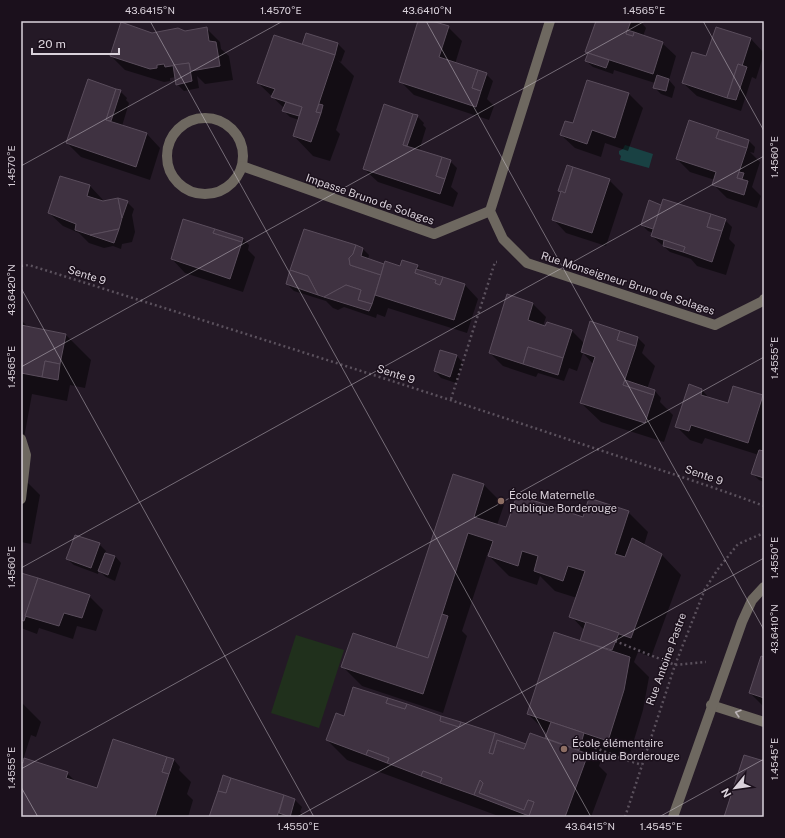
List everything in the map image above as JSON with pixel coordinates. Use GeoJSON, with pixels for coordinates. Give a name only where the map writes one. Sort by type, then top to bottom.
{"type":"FeatureCollection","features":[{"type":"Feature","properties":{"kind":"street"},"geometry":{"type":"LineString","coordinates":[[490,210],[550,21]]}},
{"type":"Feature","properties":{"kind":"street"},"geometry":{"type":"LineString","coordinates":[[198,119],[215,119],[227,125],[239,140],[243,153],[242,166],[233,182],[222,190],[215,193],[202,194],[183,188],[174,178],[168,166],[167,149],[172,136],[185,123],[198,119]]}},
{"type":"Feature","properties":{"kind":"street","name":"Impasse Bruno de Solages"},"geometry":{"type":"LineString","coordinates":[[242,166],[434,234],[490,210]]}},
{"type":"Feature","properties":{"kind":"street","name":"Rue Monseigneur Bruno de Solages"},"geometry":{"type":"LineString","coordinates":[[490,210],[503,239],[526,263],[715,325],[763,301],[764,299]]}},
{"type":"Feature","properties":{"kind":"street"},"geometry":{"type":"LineString","coordinates":[[21,439],[26,455],[21,498]]}},
{"type":"Feature","properties":{"kind":"street"},"geometry":{"type":"LineString","coordinates":[[673,817],[711,705],[742,622],[752,600],[764,586]]}},
{"type":"Feature","properties":{"kind":"street"},"geometry":{"type":"LineString","coordinates":[[711,705],[764,722]]}},
{"type":"Feature","properties":{"kind":"path"},"geometry":{"type":"LineString","coordinates":[[451,399],[495,262],[508,265],[526,263]]}},
{"type":"Feature","properties":{"kind":"path","name":"Sente 9"},"geometry":{"type":"LineString","coordinates":[[21,266],[29,265],[451,399],[594,448],[712,486],[764,506]]}},
{"type":"Feature","properties":{"kind":"path","name":"Rue Antoine Pastre"},"geometry":{"type":"LineString","coordinates":[[625,817],[675,665],[706,589],[718,569],[738,544],[764,533]]}},
{"type":"Feature","properties":{"kind":"path"},"geometry":{"type":"LineString","coordinates":[[615,641],[675,665],[710,662],[726,666]]}},
{"type":"Feature","properties":{"kind":"path"},"geometry":{"type":"LineString","coordinates":[[581,742],[642,765]]}},
{"type":"Feature","properties":{"kind":"shaded area"},"geometry":{"type":"Polygon","coordinates":[[[625,145],[653,154],[649,168],[620,160],[621,156],[619,151],[623,149],[625,145]]]}},
{"type":"Feature","properties":{"kind":"shaded area"},"geometry":{"type":"Polygon","coordinates":[[[296,635],[344,650],[319,728],[271,713],[296,635]]]}},
{"type":"Feature","properties":{"kind":"building"},"geometry":{"type":"Polygon","coordinates":[[[418,21],[432,21],[449,26],[439,57],[478,70],[472,88],[481,91],[476,107],[399,82],[418,21]]]}},
{"type":"Feature","properties":{"kind":"building"},"geometry":{"type":"Polygon","coordinates":[[[596,21],[631,21],[626,34],[633,36],[634,32],[663,42],[653,74],[585,52],[596,21]]]}},
{"type":"Feature","properties":{"kind":"building"},"geometry":{"type":"Polygon","coordinates":[[[121,22],[152,33],[178,28],[185,31],[207,27],[209,41],[216,42],[220,66],[191,71],[189,63],[165,67],[164,64],[157,65],[157,68],[150,69],[110,56],[121,22]]]}},
{"type":"Feature","properties":{"kind":"building"},"geometry":{"type":"Polygon","coordinates":[[[716,27],[751,38],[742,66],[738,64],[727,98],[682,83],[692,52],[706,56],[716,27]]]}},
{"type":"Feature","properties":{"kind":"building"},"geometry":{"type":"Polygon","coordinates":[[[627,30],[634,32],[633,36],[626,34],[627,30]]]}},
{"type":"Feature","properties":{"kind":"building"},"geometry":{"type":"Polygon","coordinates":[[[306,33],[338,43],[335,55],[302,45],[306,33]]]}},
{"type":"Feature","properties":{"kind":"building"},"geometry":{"type":"Polygon","coordinates":[[[274,35],[335,55],[316,112],[321,113],[311,142],[293,136],[302,107],[271,97],[275,89],[257,83],[274,35]]]}},
{"type":"Feature","properties":{"kind":"building"},"geometry":{"type":"Polygon","coordinates":[[[588,53],[609,60],[606,68],[585,61],[588,53]]]}},
{"type":"Feature","properties":{"kind":"building"},"geometry":{"type":"Polygon","coordinates":[[[189,63],[192,81],[176,85],[173,65],[189,63]]]}},
{"type":"Feature","properties":{"kind":"building"},"geometry":{"type":"Polygon","coordinates":[[[738,64],[747,67],[736,100],[727,98],[738,64]]]}},
{"type":"Feature","properties":{"kind":"building"},"geometry":{"type":"Polygon","coordinates":[[[478,70],[487,73],[481,91],[472,88],[478,70]]]}},
{"type":"Feature","properties":{"kind":"building"},"geometry":{"type":"Polygon","coordinates":[[[657,75],[669,79],[666,91],[653,88],[657,75]]]}},
{"type":"Feature","properties":{"kind":"building"},"geometry":{"type":"Polygon","coordinates":[[[88,79],[116,89],[106,120],[147,133],[136,167],[66,143],[88,79]]]}},
{"type":"Feature","properties":{"kind":"building"},"geometry":{"type":"Polygon","coordinates":[[[587,80],[629,93],[615,138],[592,130],[587,144],[560,135],[565,121],[573,123],[587,80]]]}},
{"type":"Feature","properties":{"kind":"building"},"geometry":{"type":"Polygon","coordinates":[[[116,89],[121,90],[111,121],[106,120],[116,89]]]}},
{"type":"Feature","properties":{"kind":"building"},"geometry":{"type":"Polygon","coordinates":[[[286,102],[302,107],[299,116],[282,111],[286,102]]]}},
{"type":"Feature","properties":{"kind":"building"},"geometry":{"type":"Polygon","coordinates":[[[319,104],[323,105],[321,113],[316,112],[319,104]]]}},
{"type":"Feature","properties":{"kind":"building"},"geometry":{"type":"Polygon","coordinates":[[[384,104],[413,114],[403,145],[442,157],[436,176],[445,179],[440,194],[363,169],[384,104]]]}},
{"type":"Feature","properties":{"kind":"building"},"geometry":{"type":"Polygon","coordinates":[[[413,114],[418,115],[407,146],[403,145],[413,114]]]}},
{"type":"Feature","properties":{"kind":"building"},"geometry":{"type":"Polygon","coordinates":[[[689,120],[719,130],[716,138],[747,148],[737,178],[748,181],[744,195],[712,185],[716,172],[676,159],[689,120]]]}},
{"type":"Feature","properties":{"kind":"building"},"geometry":{"type":"Polygon","coordinates":[[[719,130],[749,140],[747,148],[716,138],[719,130]]]}},
{"type":"Feature","properties":{"kind":"building"},"geometry":{"type":"Polygon","coordinates":[[[442,157],[451,160],[445,179],[436,176],[442,157]]]}},
{"type":"Feature","properties":{"kind":"building"},"geometry":{"type":"Polygon","coordinates":[[[567,165],[573,167],[565,193],[558,191],[567,165]]]}},
{"type":"Feature","properties":{"kind":"building"},"geometry":{"type":"Polygon","coordinates":[[[573,167],[610,179],[592,233],[552,220],[561,191],[565,193],[573,167]]]}},
{"type":"Feature","properties":{"kind":"building"},"geometry":{"type":"Polygon","coordinates":[[[739,172],[744,173],[742,179],[737,178],[739,172]]]}},
{"type":"Feature","properties":{"kind":"building"},"geometry":{"type":"Polygon","coordinates":[[[60,176],[90,185],[87,196],[103,201],[118,198],[122,218],[119,229],[90,235],[75,230],[76,224],[48,213],[60,176]]]}},
{"type":"Feature","properties":{"kind":"building"},"geometry":{"type":"Polygon","coordinates":[[[118,198],[128,201],[122,218],[118,198]]]}},
{"type":"Feature","properties":{"kind":"building"},"geometry":{"type":"Polygon","coordinates":[[[663,199],[711,214],[707,227],[722,231],[712,262],[683,252],[685,247],[651,236],[663,199]]]}},
{"type":"Feature","properties":{"kind":"building"},"geometry":{"type":"Polygon","coordinates":[[[649,200],[661,205],[653,229],[641,225],[649,200]]]}},
{"type":"Feature","properties":{"kind":"building"},"geometry":{"type":"Polygon","coordinates":[[[711,214],[726,219],[722,231],[707,227],[711,214]]]}},
{"type":"Feature","properties":{"kind":"building"},"geometry":{"type":"Polygon","coordinates":[[[183,219],[215,229],[213,233],[242,242],[230,279],[171,259],[183,219]]]}},
{"type":"Feature","properties":{"kind":"building"},"geometry":{"type":"Polygon","coordinates":[[[119,229],[114,243],[90,235],[119,229]]]}},
{"type":"Feature","properties":{"kind":"building"},"geometry":{"type":"Polygon","coordinates":[[[215,229],[243,238],[242,242],[213,233],[215,229]]]}},
{"type":"Feature","properties":{"kind":"building"},"geometry":{"type":"Polygon","coordinates":[[[304,229],[356,245],[353,254],[349,258],[350,265],[381,275],[372,304],[358,300],[361,290],[346,285],[324,297],[318,295],[308,276],[290,270],[304,229]]]}},
{"type":"Feature","properties":{"kind":"building"},"geometry":{"type":"Polygon","coordinates":[[[664,240],[685,247],[683,252],[663,246],[664,240]]]}},
{"type":"Feature","properties":{"kind":"building"},"geometry":{"type":"Polygon","coordinates":[[[356,245],[363,248],[361,256],[384,264],[381,275],[350,265],[349,258],[353,254],[356,245]]]}},
{"type":"Feature","properties":{"kind":"building"},"geometry":{"type":"Polygon","coordinates":[[[402,260],[418,265],[415,273],[436,280],[435,283],[440,285],[443,277],[465,284],[454,320],[375,295],[385,261],[400,266],[402,260]]]}},
{"type":"Feature","properties":{"kind":"building"},"geometry":{"type":"Polygon","coordinates":[[[416,269],[443,277],[440,285],[435,283],[436,280],[415,273],[416,269]]]}},
{"type":"Feature","properties":{"kind":"building"},"geometry":{"type":"Polygon","coordinates":[[[290,270],[308,276],[318,295],[286,284],[290,270]]]}},
{"type":"Feature","properties":{"kind":"building"},"geometry":{"type":"Polygon","coordinates":[[[346,285],[361,290],[358,300],[372,304],[369,311],[324,297],[346,285]]]}},
{"type":"Feature","properties":{"kind":"building"},"geometry":{"type":"Polygon","coordinates":[[[507,294],[533,303],[528,320],[545,326],[547,322],[572,330],[563,358],[528,347],[523,364],[489,353],[507,294]]]}},
{"type":"Feature","properties":{"kind":"building"},"geometry":{"type":"Polygon","coordinates":[[[590,321],[620,331],[617,340],[636,346],[623,385],[654,395],[645,423],[580,403],[595,357],[581,352],[590,321]]]}},
{"type":"Feature","properties":{"kind":"building"},"geometry":{"type":"Polygon","coordinates":[[[21,325],[66,334],[60,364],[45,361],[42,377],[21,373],[21,325]]]}},
{"type":"Feature","properties":{"kind":"building"},"geometry":{"type":"Polygon","coordinates":[[[620,331],[638,337],[636,346],[617,340],[620,331]]]}},
{"type":"Feature","properties":{"kind":"building"},"geometry":{"type":"Polygon","coordinates":[[[528,347],[563,358],[558,375],[523,364],[528,347]]]}},
{"type":"Feature","properties":{"kind":"building"},"geometry":{"type":"Polygon","coordinates":[[[440,350],[457,355],[450,377],[434,371],[440,350]]]}},
{"type":"Feature","properties":{"kind":"building"},"geometry":{"type":"Polygon","coordinates":[[[45,361],[60,364],[58,380],[42,377],[45,361]]]}},
{"type":"Feature","properties":{"kind":"building"},"geometry":{"type":"Polygon","coordinates":[[[625,380],[655,390],[654,395],[623,385],[625,380]]]}},
{"type":"Feature","properties":{"kind":"building"},"geometry":{"type":"Polygon","coordinates":[[[689,384],[702,389],[701,395],[728,403],[733,386],[763,395],[748,443],[691,425],[689,431],[675,427],[689,384]]]}},
{"type":"Feature","properties":{"kind":"building"},"geometry":{"type":"Polygon","coordinates":[[[759,450],[764,451],[764,478],[751,474],[759,450]]]}},
{"type":"Feature","properties":{"kind":"building"},"geometry":{"type":"Polygon","coordinates":[[[453,474],[484,484],[474,517],[506,527],[517,495],[583,517],[589,498],[629,511],[615,554],[625,557],[632,538],[662,554],[631,638],[569,617],[585,571],[568,566],[563,581],[534,571],[538,556],[522,551],[518,566],[488,556],[493,541],[468,533],[428,658],[396,648],[453,474]]]}},
{"type":"Feature","properties":{"kind":"building"},"geometry":{"type":"Polygon","coordinates":[[[75,535],[100,543],[91,568],[66,559],[75,535]]]}},
{"type":"Feature","properties":{"kind":"building"},"geometry":{"type":"Polygon","coordinates":[[[105,553],[115,556],[108,575],[98,571],[105,553]]]}},
{"type":"Feature","properties":{"kind":"building"},"geometry":{"type":"Polygon","coordinates":[[[21,573],[38,578],[24,621],[21,620],[21,573]]]}},
{"type":"Feature","properties":{"kind":"building"},"geometry":{"type":"Polygon","coordinates":[[[38,578],[90,595],[82,618],[64,613],[59,626],[25,616],[38,578]]]}},
{"type":"Feature","properties":{"kind":"building"},"geometry":{"type":"Polygon","coordinates":[[[442,614],[448,616],[423,694],[341,667],[353,633],[428,658],[442,614]]]}},
{"type":"Feature","properties":{"kind":"building"},"geometry":{"type":"Polygon","coordinates":[[[586,622],[619,633],[612,650],[580,641],[586,622]]]}},
{"type":"Feature","properties":{"kind":"building"},"geometry":{"type":"Polygon","coordinates":[[[554,632],[630,657],[624,690],[608,741],[527,714],[554,632]]]}},
{"type":"Feature","properties":{"kind":"building"},"geometry":{"type":"Polygon","coordinates":[[[761,656],[764,657],[764,698],[749,693],[761,656]]]}},
{"type":"Feature","properties":{"kind":"building"},"geometry":{"type":"Polygon","coordinates":[[[353,687],[388,698],[386,703],[405,709],[407,704],[441,716],[440,721],[459,727],[461,722],[495,733],[489,753],[493,754],[497,740],[524,749],[530,733],[588,754],[565,817],[528,817],[534,802],[528,800],[524,810],[479,793],[483,783],[480,780],[474,795],[440,783],[442,778],[423,771],[421,776],[387,763],[389,758],[368,750],[366,755],[326,740],[336,713],[344,716],[353,687]]]}},
{"type":"Feature","properties":{"kind":"building"},"geometry":{"type":"Polygon","coordinates":[[[388,698],[407,704],[405,709],[386,703],[388,698]]]}},
{"type":"Feature","properties":{"kind":"building"},"geometry":{"type":"Polygon","coordinates":[[[441,716],[461,722],[459,727],[440,721],[441,716]]]}},
{"type":"Feature","properties":{"kind":"building"},"geometry":{"type":"Polygon","coordinates":[[[551,722],[584,733],[579,750],[545,738],[551,722]]]}},
{"type":"Feature","properties":{"kind":"building"},"geometry":{"type":"Polygon","coordinates":[[[495,733],[526,744],[524,749],[497,740],[493,754],[489,753],[495,733]]]}},
{"type":"Feature","properties":{"kind":"building"},"geometry":{"type":"Polygon","coordinates":[[[113,739],[167,757],[162,772],[169,774],[155,817],[21,817],[21,762],[23,763],[24,758],[68,772],[66,778],[97,788],[113,739]]]}},
{"type":"Feature","properties":{"kind":"building"},"geometry":{"type":"Polygon","coordinates":[[[368,750],[389,758],[387,763],[366,755],[368,750]]]}},
{"type":"Feature","properties":{"kind":"building"},"geometry":{"type":"Polygon","coordinates":[[[744,755],[764,761],[764,817],[724,817],[744,755]]]}},
{"type":"Feature","properties":{"kind":"building"},"geometry":{"type":"Polygon","coordinates":[[[167,757],[174,759],[169,774],[162,772],[167,757]]]}},
{"type":"Feature","properties":{"kind":"building"},"geometry":{"type":"Polygon","coordinates":[[[423,771],[442,778],[440,783],[421,776],[423,771]]]}},
{"type":"Feature","properties":{"kind":"building"},"geometry":{"type":"Polygon","coordinates":[[[223,775],[231,778],[226,793],[218,791],[223,775]]]}},
{"type":"Feature","properties":{"kind":"building"},"geometry":{"type":"Polygon","coordinates":[[[231,778],[284,795],[277,817],[209,817],[218,791],[226,793],[231,778]]]}},
{"type":"Feature","properties":{"kind":"building"},"geometry":{"type":"Polygon","coordinates":[[[480,780],[483,783],[479,793],[524,810],[528,800],[534,802],[529,816],[474,795],[480,780]]]}},
{"type":"Feature","properties":{"kind":"building"},"geometry":{"type":"Polygon","coordinates":[[[284,795],[295,799],[290,817],[279,813],[284,795]]]}},
{"type":"Feature","properties":{"kind":"place","name":"École Maternelle Publique Borderouge"},"geometry":{"type":"Point","coordinates":[501,501]}},
{"type":"Feature","properties":{"kind":"place","name":"École élémentaire publique Borderouge"},"geometry":{"type":"Point","coordinates":[564,749]}}]}
